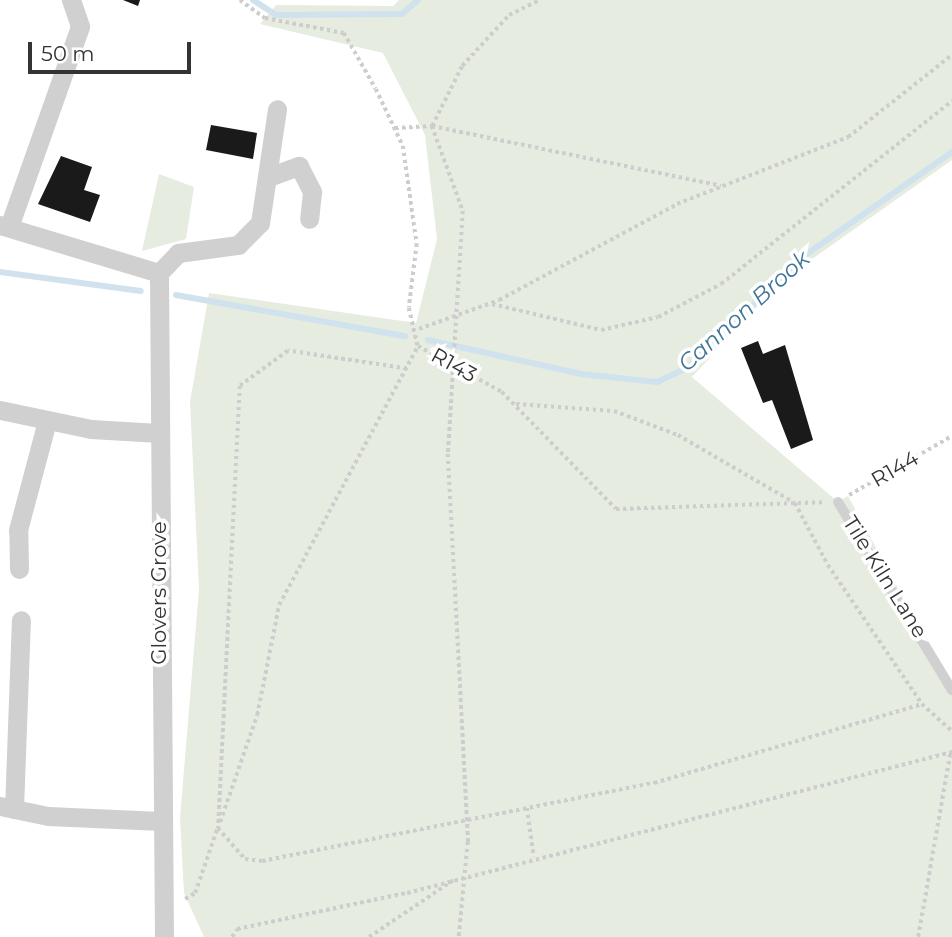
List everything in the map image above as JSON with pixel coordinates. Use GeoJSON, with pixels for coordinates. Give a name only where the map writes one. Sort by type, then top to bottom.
{"type":"FeatureCollection","features":[{"type":"Feature","properties":{"kind":"street"},"geometry":{"type":"LineString","coordinates":[[71,0],[80,26],[4,226],[159,273],[178,253],[238,245],[260,223],[271,176],[278,109]]}},
{"type":"Feature","properties":{"kind":"street"},"geometry":{"type":"LineString","coordinates":[[271,176],[299,166],[312,192],[309,219]]}},
{"type":"Feature","properties":{"kind":"street","name":"Glovers Grove"},"geometry":{"type":"LineString","coordinates":[[159,273],[160,821],[164,937]]}},
{"type":"Feature","properties":{"kind":"street"},"geometry":{"type":"LineString","coordinates":[[0,410],[47,421],[159,433]]}},
{"type":"Feature","properties":{"kind":"street"},"geometry":{"type":"LineString","coordinates":[[19,569],[18,530],[47,421]]}},
{"type":"Feature","properties":{"kind":"street"},"geometry":{"type":"LineString","coordinates":[[21,620],[7,808],[160,821]]}},
{"type":"Feature","properties":{"kind":"street"},"geometry":{"type":"LineString","coordinates":[[0,649],[20,650]]}},
{"type":"Feature","properties":{"kind":"street","name":"Glovers Grove"},"geometry":{"type":"LineString","coordinates":[[163,912],[173,937]]}},
{"type":"Feature","properties":{"kind":"lane","name":"Tile Kiln Lane"},"geometry":{"type":"LineString","coordinates":[[838,502],[952,690]]}},
{"type":"Feature","properties":{"kind":"path","name":"R143"},"geometry":{"type":"LineString","coordinates":[[240,0],[265,18],[344,33],[395,128],[403,146],[417,244],[409,308],[419,329],[418,346],[453,362],[514,403],[615,509],[838,502]]}},
{"type":"Feature","properties":{"kind":"path"},"geometry":{"type":"LineString","coordinates":[[458,937],[460,876],[467,820],[448,454],[453,362],[459,318],[463,211],[432,126],[462,66],[509,15],[540,0]]}},
{"type":"Feature","properties":{"kind":"path"},"geometry":{"type":"LineString","coordinates":[[419,329],[459,318],[490,304],[722,186],[848,137],[952,55]]}},
{"type":"Feature","properties":{"kind":"path"},"geometry":{"type":"LineString","coordinates":[[490,304],[601,330],[658,317],[721,284],[952,101]]}},
{"type":"Feature","properties":{"kind":"path"},"geometry":{"type":"LineString","coordinates":[[395,128],[432,126],[722,186]]}},
{"type":"Feature","properties":{"kind":"path"},"geometry":{"type":"LineString","coordinates":[[163,912],[195,893],[257,715],[279,605],[418,346]]}},
{"type":"Feature","properties":{"kind":"path"},"geometry":{"type":"LineString","coordinates":[[407,369],[288,351],[240,386],[218,828],[245,859],[262,862],[654,783],[922,704]]}},
{"type":"Feature","properties":{"kind":"path"},"geometry":{"type":"LineString","coordinates":[[514,403],[614,411],[678,435],[795,503],[828,565],[922,704],[952,731]]}},
{"type":"Feature","properties":{"kind":"path","name":"R144"},"geometry":{"type":"LineString","coordinates":[[838,502],[952,436]]}},
{"type":"Feature","properties":{"kind":"path"},"geometry":{"type":"LineString","coordinates":[[232,937],[237,929],[951,753],[918,937]]}},
{"type":"Feature","properties":{"kind":"path"},"geometry":{"type":"LineString","coordinates":[[527,808],[534,857]]}},
{"type":"Feature","properties":{"kind":"path"},"geometry":{"type":"LineString","coordinates":[[369,937],[460,876]]}},
{"type":"Feature","properties":{"kind":"shaded area"},"geometry":{"type":"Polygon","coordinates":[[[399,0],[952,0],[952,160],[781,281],[692,377],[838,502],[848,496],[952,688],[952,937],[204,937],[184,893],[180,818],[199,589],[190,402],[209,293],[416,323],[437,239],[425,135],[383,53],[260,24],[276,5],[393,6],[399,0]]]}},
{"type":"Feature","properties":{"kind":"shaded area"},"geometry":{"type":"Polygon","coordinates":[[[159,174],[194,187],[186,239],[142,251],[159,174]]]}},
{"type":"Feature","properties":{"kind":"building"},"geometry":{"type":"Polygon","coordinates":[[[123,0],[140,0],[138,6],[123,0]]]}},
{"type":"Feature","properties":{"kind":"building"},"geometry":{"type":"Polygon","coordinates":[[[211,125],[257,133],[253,159],[206,150],[211,125]]]}},
{"type":"Feature","properties":{"kind":"building"},"geometry":{"type":"Polygon","coordinates":[[[61,156],[92,167],[84,190],[100,195],[90,222],[38,204],[61,156]]]}},
{"type":"Feature","properties":{"kind":"building"},"geometry":{"type":"Polygon","coordinates":[[[758,341],[763,354],[785,345],[813,440],[791,449],[772,400],[763,403],[741,348],[758,341]]]}},
{"type":"Feature","properties":{"kind":"waterway"},"geometry":{"type":"LineString","coordinates":[[253,0],[276,15],[402,14],[418,0]]}},
{"type":"Feature","properties":{"kind":"waterway","name":"Cannon Brook"},"geometry":{"type":"LineString","coordinates":[[428,340],[581,374],[657,382],[687,368],[804,256],[952,152]]}},
{"type":"Feature","properties":{"kind":"waterway","name":"Cannon Brook"},"geometry":{"type":"LineString","coordinates":[[0,272],[141,291]]}},
{"type":"Feature","properties":{"kind":"waterway","name":"Cannon Brook"},"geometry":{"type":"LineString","coordinates":[[176,295],[405,336]]}}]}
